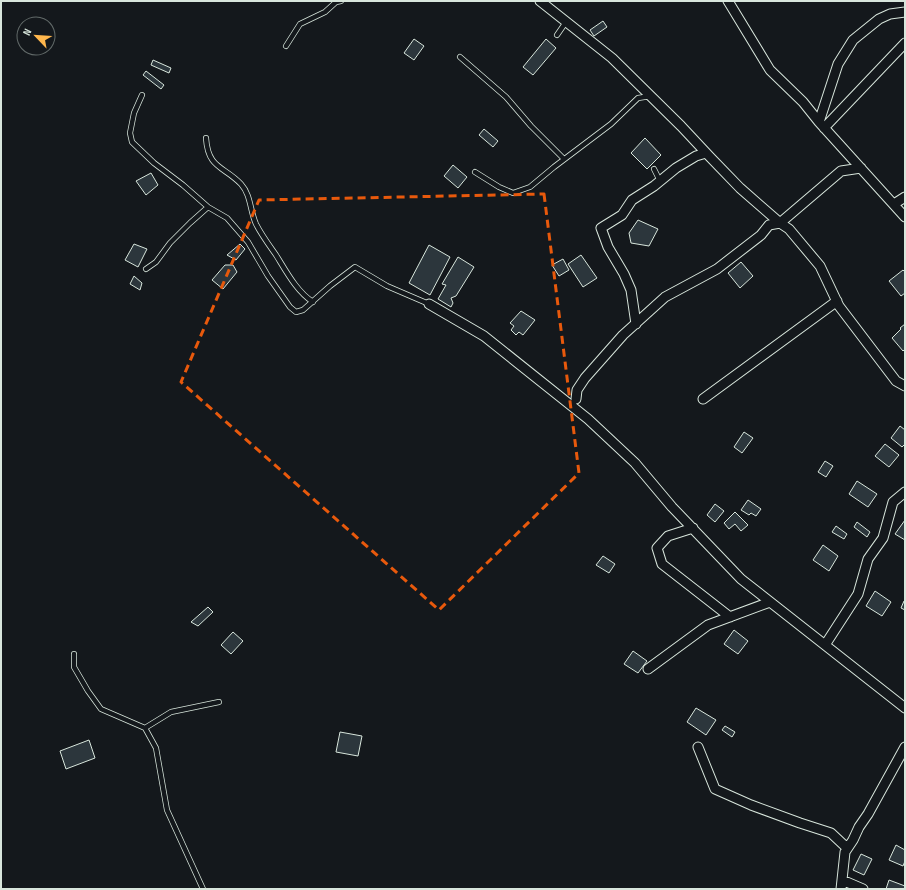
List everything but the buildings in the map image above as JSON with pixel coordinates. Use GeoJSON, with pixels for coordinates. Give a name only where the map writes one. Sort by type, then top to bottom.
{"type":"FeatureCollection","features":[{"type":"Feature","properties":{"kind":"street"},"geometry":{"type":"LineString","coordinates":[[540,1],[612,58],[681,126],[740,188],[789,229],[820,266],[839,306],[896,381],[905,386]]}},
{"type":"Feature","properties":{"kind":"street"},"geometry":{"type":"LineString","coordinates":[[728,1],[770,70],[803,102],[821,125],[905,217]]}},
{"type":"Feature","properties":{"kind":"street"},"geometry":{"type":"LineString","coordinates":[[821,125],[838,64],[852,40],[879,19],[890,14],[905,12]]}},
{"type":"Feature","properties":{"kind":"street"},"geometry":{"type":"LineString","coordinates":[[821,125],[905,43]]}},
{"type":"Feature","properties":{"kind":"street"},"geometry":{"type":"LineString","coordinates":[[636,324],[631,290],[624,274],[608,247],[601,228],[622,215],[632,200],[676,168],[696,156],[706,154]]}},
{"type":"Feature","properties":{"kind":"street"},"geometry":{"type":"LineString","coordinates":[[576,399],[577,390],[585,378],[623,335],[665,297],[717,269],[761,235],[769,225],[780,223],[841,171],[861,168]]}},
{"type":"Feature","properties":{"kind":"street"},"geometry":{"type":"LineString","coordinates":[[894,204],[905,197]]}},
{"type":"Feature","properties":{"kind":"street"},"geometry":{"type":"LineString","coordinates":[[703,399],[837,301]]}},
{"type":"Feature","properties":{"kind":"street"},"geometry":{"type":"LineString","coordinates":[[429,304],[484,336],[588,419],[634,463],[672,507],[741,579],[905,708]]}},
{"type":"Feature","properties":{"kind":"street"},"geometry":{"type":"LineString","coordinates":[[825,644],[858,594],[868,558],[883,538],[893,502],[905,492]]}},
{"type":"Feature","properties":{"kind":"street"},"geometry":{"type":"LineString","coordinates":[[693,528],[668,536],[657,548],[662,564],[730,617]]}},
{"type":"Feature","properties":{"kind":"street"},"geometry":{"type":"LineString","coordinates":[[648,670],[708,625],[770,602]]}},
{"type":"Feature","properties":{"kind":"street"},"geometry":{"type":"LineString","coordinates":[[698,747],[715,789],[751,805],[800,823],[831,832],[848,848]]}},
{"type":"Feature","properties":{"kind":"street"},"geometry":{"type":"LineString","coordinates":[[863,889],[841,884],[845,852],[904,750]]}},
{"type":"Feature","properties":{"kind":"lane"},"geometry":{"type":"LineString","coordinates":[[286,46],[300,24],[325,12],[336,2],[341,1]]}},
{"type":"Feature","properties":{"kind":"lane"},"geometry":{"type":"LineString","coordinates":[[557,35],[566,22]]}},
{"type":"Feature","properties":{"kind":"lane"},"geometry":{"type":"LineString","coordinates":[[460,56],[506,97],[564,160]]}},
{"type":"Feature","properties":{"kind":"lane"},"geometry":{"type":"LineString","coordinates":[[142,94],[134,113],[130,133],[132,142],[208,207],[227,218],[248,242],[268,276],[290,307],[296,312],[303,310],[355,266],[387,286],[429,304]]}},
{"type":"Feature","properties":{"kind":"lane"},"geometry":{"type":"LineString","coordinates":[[475,172],[499,187],[513,193],[530,187],[611,124],[638,98],[651,96]]}},
{"type":"Feature","properties":{"kind":"lane"},"geometry":{"type":"LineString","coordinates":[[206,138],[207,149],[211,160],[241,184],[247,192],[256,223],[295,284],[306,298],[313,302]]}},
{"type":"Feature","properties":{"kind":"lane"},"geometry":{"type":"LineString","coordinates":[[654,170],[660,181]]}},
{"type":"Feature","properties":{"kind":"lane"},"geometry":{"type":"LineString","coordinates":[[146,269],[156,262],[170,243],[208,207]]}},
{"type":"Feature","properties":{"kind":"lane"},"geometry":{"type":"LineString","coordinates":[[74,654],[74,667],[88,691],[101,709],[145,728],[156,748],[168,810],[182,845],[203,889]]}},
{"type":"Feature","properties":{"kind":"lane"},"geometry":{"type":"LineString","coordinates":[[145,728],[171,712],[219,702]]}},
{"type":"Feature","properties":{"kind":"highlighted area"},"geometry":{"type":"Polygon","coordinates":[[[544,194],[579,473],[439,610],[181,382],[259,200],[544,194]]]}}]}
